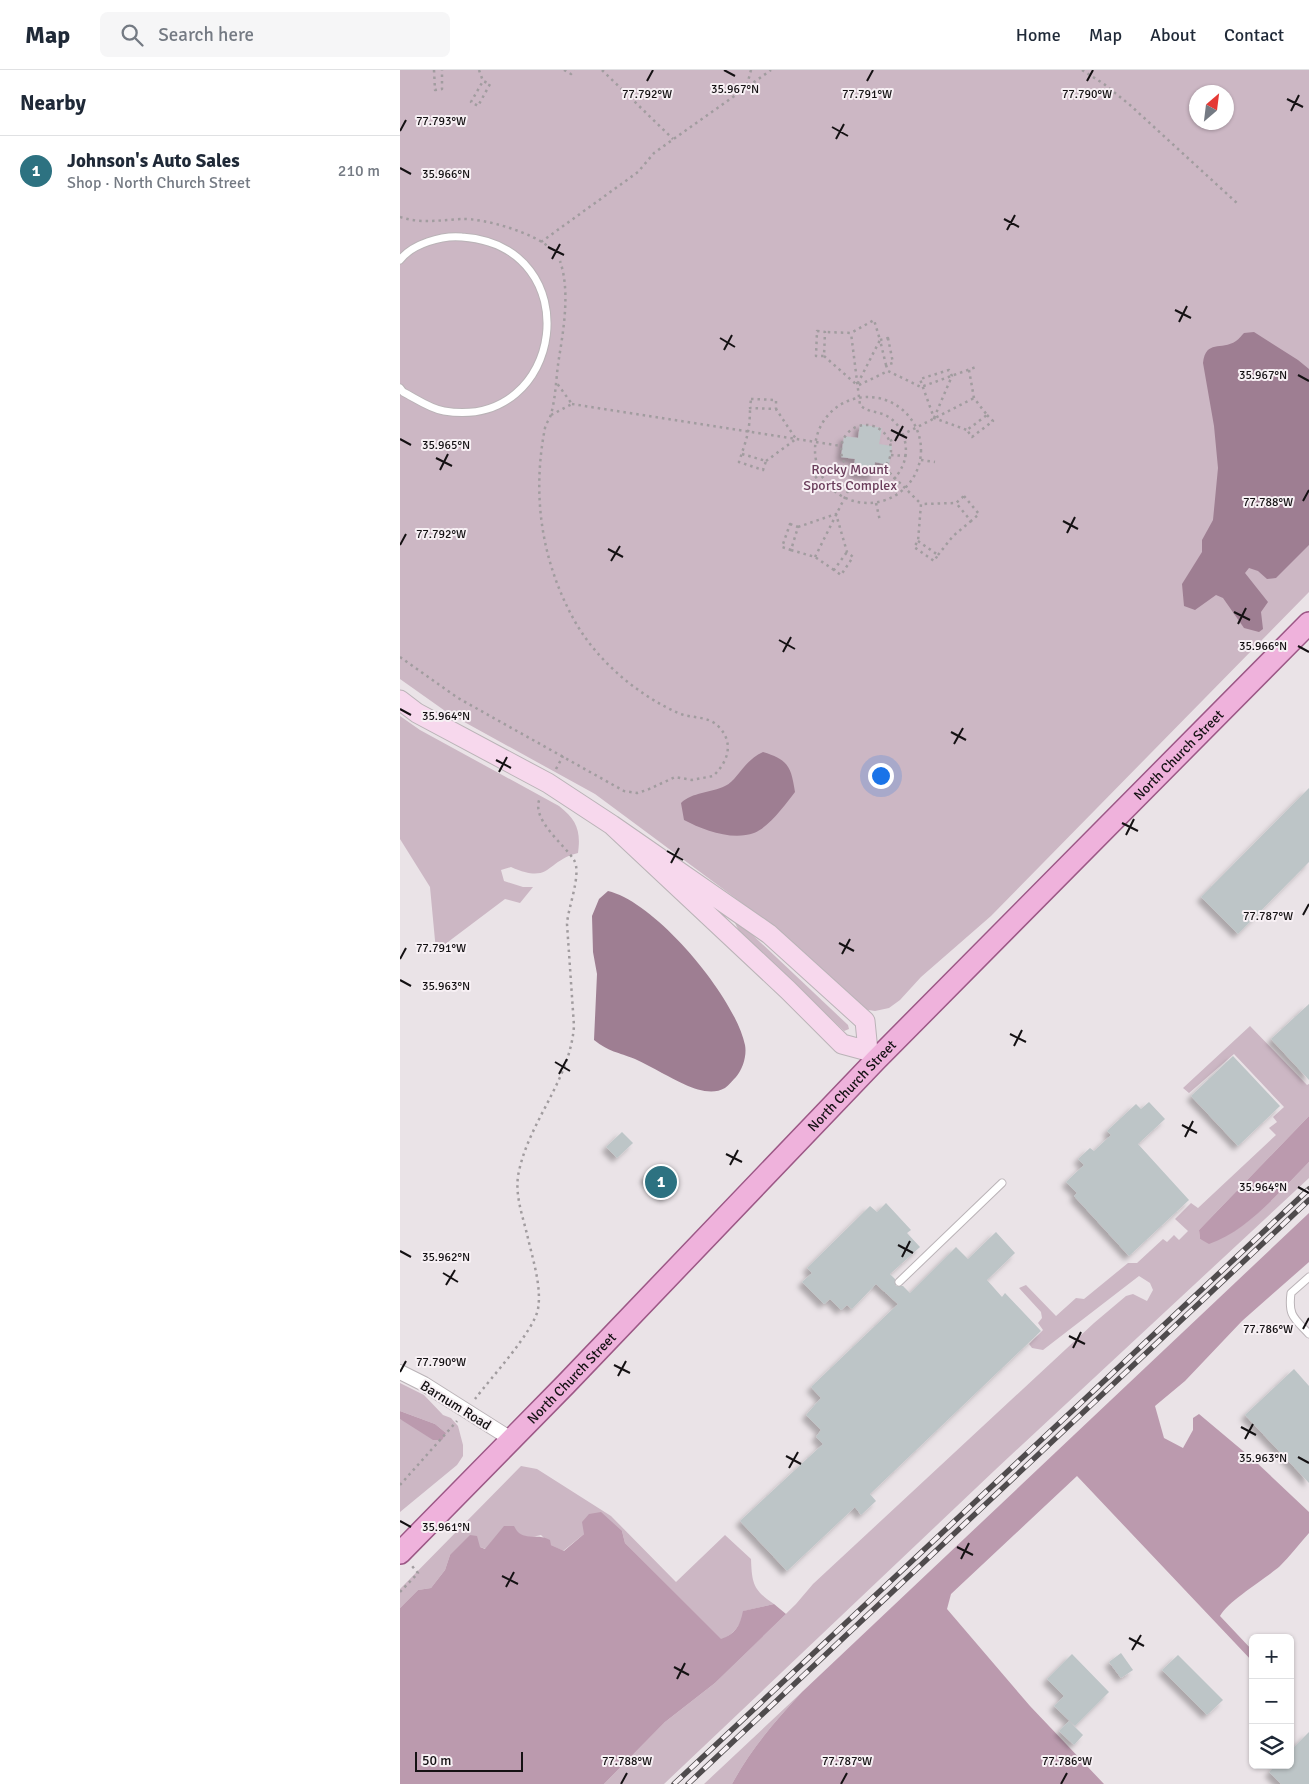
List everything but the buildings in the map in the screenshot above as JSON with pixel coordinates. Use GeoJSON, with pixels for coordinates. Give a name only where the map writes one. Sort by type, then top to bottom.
{"type":"FeatureCollection","features":[{"type":"Feature","properties":{"kind":"main road","name":"North Church Street"},"geometry":{"type":"LineString","coordinates":[[400,1553],[511,1440],[872,1055],[1309,623]]}},
{"type":"Feature","properties":{"kind":"street"},"geometry":{"type":"LineString","coordinates":[[400,700],[417,713],[548,783],[769,934],[865,1021],[872,1055]]}},
{"type":"Feature","properties":{"kind":"street"},"geometry":{"type":"LineString","coordinates":[[612,825],[788,990],[842,1044],[872,1055]]}},
{"type":"Feature","properties":{"kind":"street","name":"Barnum Road"},"geometry":{"type":"LineString","coordinates":[[400,1372],[424,1384],[511,1440]]}},
{"type":"Feature","properties":{"kind":"lane"},"geometry":{"type":"LineString","coordinates":[[400,260],[424,243],[454,236],[478,238],[508,250],[529,268],[544,297],[549,320],[547,344],[536,371],[520,390],[493,407],[466,413],[443,411],[401,390]]}},
{"type":"Feature","properties":{"kind":"lane"},"geometry":{"type":"LineString","coordinates":[[899,1282],[1002,1183]]}},
{"type":"Feature","properties":{"kind":"lane"},"geometry":{"type":"LineString","coordinates":[[1309,1277],[1291,1293],[1290,1307],[1292,1317],[1309,1334]]}},
{"type":"Feature","properties":{"kind":"path"},"geometry":{"type":"LineString","coordinates":[[434,70],[435,90],[442,89],[442,70]]}},
{"type":"Feature","properties":{"kind":"path"},"geometry":{"type":"LineString","coordinates":[[479,70],[483,81],[490,84],[478,106],[471,102],[483,81]]}},
{"type":"Feature","properties":{"kind":"path"},"geometry":{"type":"LineString","coordinates":[[564,70],[572,74],[574,70]]}},
{"type":"Feature","properties":{"kind":"path"},"geometry":{"type":"LineString","coordinates":[[602,70],[673,139]]}},
{"type":"Feature","properties":{"kind":"path"},"geometry":{"type":"LineString","coordinates":[[747,85],[751,70]]}},
{"type":"Feature","properties":{"kind":"path"},"geometry":{"type":"LineString","coordinates":[[541,242],[638,172],[654,153],[747,85],[771,70]]}},
{"type":"Feature","properties":{"kind":"path"},"geometry":{"type":"LineString","coordinates":[[1082,70],[1104,84],[1130,105],[1238,204]]}},
{"type":"Feature","properties":{"kind":"path"},"geometry":{"type":"LineString","coordinates":[[400,217],[412,221],[436,222],[462,219],[488,223],[541,242],[551,249]]}},
{"type":"Feature","properties":{"kind":"path"},"geometry":{"type":"LineString","coordinates":[[400,657],[458,698],[563,756],[616,788],[630,793],[647,790],[670,778],[704,779],[713,776],[727,759],[729,748],[725,737],[711,721],[701,717],[688,717],[676,712],[634,687],[592,646],[574,620],[558,589],[547,557],[540,512],[539,485],[545,426],[551,415],[564,312],[564,280],[560,261]]}},
{"type":"Feature","properties":{"kind":"path"},"geometry":{"type":"LineString","coordinates":[[857,385],[824,356],[816,356],[817,331],[850,333],[874,320],[888,371],[921,387],[976,367]]}},
{"type":"Feature","properties":{"kind":"path"},"geometry":{"type":"LineString","coordinates":[[824,356],[825,332]]}},
{"type":"Feature","properties":{"kind":"path"},"geometry":{"type":"LineString","coordinates":[[815,557],[845,497],[852,488],[878,490],[895,477],[906,456],[903,433],[886,415],[865,410],[860,405],[850,333]]}},
{"type":"Feature","properties":{"kind":"path"},"geometry":{"type":"LineString","coordinates":[[857,385],[880,340],[888,338],[894,363],[886,365]]}},
{"type":"Feature","properties":{"kind":"path"},"geometry":{"type":"LineString","coordinates":[[934,418],[952,376],[949,370],[920,379],[921,387],[934,418],[967,430],[972,437],[992,421],[974,398],[969,370]]}},
{"type":"Feature","properties":{"kind":"path"},"geometry":{"type":"LineString","coordinates":[[857,385],[888,371]]}},
{"type":"Feature","properties":{"kind":"path"},"geometry":{"type":"LineString","coordinates":[[555,381],[572,404]]}},
{"type":"Feature","properties":{"kind":"path"},"geometry":{"type":"LineString","coordinates":[[869,397],[887,400],[904,410],[917,427],[922,445],[921,460],[913,480],[900,494],[876,503],[865,504],[845,497],[826,483],[817,467],[816,441],[820,428],[830,412],[851,400],[859,398],[869,397]]}},
{"type":"Feature","properties":{"kind":"path"},"geometry":{"type":"LineString","coordinates":[[890,441],[974,398]]}},
{"type":"Feature","properties":{"kind":"path"},"geometry":{"type":"LineString","coordinates":[[751,399],[776,400],[776,409],[796,438],[766,462],[763,470],[739,462],[750,431],[751,399]]}},
{"type":"Feature","properties":{"kind":"path"},"geometry":{"type":"LineString","coordinates":[[551,415],[572,404],[841,446]]}},
{"type":"Feature","properties":{"kind":"path"},"geometry":{"type":"LineString","coordinates":[[750,408],[776,409]]}},
{"type":"Feature","properties":{"kind":"path"},"geometry":{"type":"LineString","coordinates":[[967,430],[987,414]]}},
{"type":"Feature","properties":{"kind":"path"},"geometry":{"type":"LineString","coordinates":[[870,425],[878,428],[890,441],[891,455],[886,468],[875,474],[858,475],[850,470],[842,460],[841,446],[849,431],[856,427],[870,425]]}},
{"type":"Feature","properties":{"kind":"path"},"geometry":{"type":"LineString","coordinates":[[742,454],[766,462]]}},
{"type":"Feature","properties":{"kind":"path"},"geometry":{"type":"LineString","coordinates":[[891,455],[906,456]]}},
{"type":"Feature","properties":{"kind":"path"},"geometry":{"type":"LineString","coordinates":[[921,460],[935,462]]}},
{"type":"Feature","properties":{"kind":"path"},"geometry":{"type":"LineString","coordinates":[[886,468],[921,504],[918,541],[914,547],[934,561],[953,536],[979,514],[964,496],[956,503],[921,504]]}},
{"type":"Feature","properties":{"kind":"path"},"geometry":{"type":"LineString","coordinates":[[804,485],[821,474]]}},
{"type":"Feature","properties":{"kind":"path"},"geometry":{"type":"LineString","coordinates":[[876,503],[880,521]]}},
{"type":"Feature","properties":{"kind":"path"},"geometry":{"type":"LineString","coordinates":[[956,503],[971,521]]}},
{"type":"Feature","properties":{"kind":"path"},"geometry":{"type":"LineString","coordinates":[[836,514],[847,552],[853,557],[840,575],[815,557],[782,547],[790,524],[798,527],[836,514]]}},
{"type":"Feature","properties":{"kind":"path"},"geometry":{"type":"LineString","coordinates":[[791,550],[798,527]]}},
{"type":"Feature","properties":{"kind":"path"},"geometry":{"type":"LineString","coordinates":[[918,541],[938,555]]}},
{"type":"Feature","properties":{"kind":"path"},"geometry":{"type":"LineString","coordinates":[[834,570],[847,552]]}},
{"type":"Feature","properties":{"kind":"path"},"geometry":{"type":"LineString","coordinates":[[555,770],[563,756]]}},
{"type":"Feature","properties":{"kind":"path"},"geometry":{"type":"LineString","coordinates":[[476,1398],[525,1335],[538,1309],[536,1275],[518,1198],[519,1171],[529,1142],[557,1085],[573,1041],[574,1017],[567,924],[568,907],[578,872],[574,861],[547,828],[538,807],[540,798]]}},
{"type":"Feature","properties":{"kind":"path"},"geometry":{"type":"LineString","coordinates":[[400,1485],[454,1424]]}},
{"type":"Feature","properties":{"kind":"path"},"geometry":{"type":"LineString","coordinates":[[400,1592],[418,1573]]}},
{"type":"Feature","properties":{"kind":"green space","name":"Rocky Mount Sports Complex"},"geometry":{"type":"Polygon","coordinates":[[[400,70],[1309,70],[1309,592],[991,916],[921,977],[900,1000],[889,1008],[875,1011],[862,1009],[796,947],[746,906],[595,794],[448,713],[400,679],[400,70]]]}},
{"type":"Feature","properties":{"kind":"green space"},"geometry":{"type":"Polygon","coordinates":[[[400,716],[420,730],[559,806],[574,821],[579,838],[578,853],[559,861],[542,873],[534,874],[511,867],[501,870],[504,881],[523,887],[533,887],[520,903],[505,899],[436,951],[430,887],[400,839],[400,716]]]}},
{"type":"Feature","properties":{"kind":"green space"},"geometry":{"type":"Polygon","coordinates":[[[735,923],[742,925],[848,1025],[849,1029],[844,1031],[740,933],[735,923]]]}},
{"type":"Feature","properties":{"kind":"green space"},"geometry":{"type":"Polygon","coordinates":[[[1250,1026],[1307,1085],[1309,1084],[1309,1116],[1199,1230],[1200,1239],[1209,1243],[1237,1229],[1275,1197],[1309,1162],[1309,1178],[995,1470],[664,1784],[604,1784],[665,1722],[715,1683],[796,1604],[813,1584],[1094,1323],[1126,1296],[1133,1294],[1147,1301],[1153,1290],[1150,1283],[1139,1276],[1043,1350],[1032,1348],[1029,1344],[1043,1330],[1038,1323],[1042,1318],[1041,1312],[1019,1288],[1026,1285],[1056,1316],[1076,1298],[1084,1299],[1128,1263],[1137,1263],[1163,1239],[1167,1242],[1174,1235],[1179,1240],[1188,1231],[1175,1219],[1191,1203],[1198,1208],[1276,1135],[1269,1128],[1277,1122],[1273,1117],[1284,1107],[1234,1054],[1189,1093],[1183,1088],[1250,1026]]]}},
{"type":"Feature","properties":{"kind":"green space"},"geometry":{"type":"Polygon","coordinates":[[[400,1383],[424,1395],[443,1415],[451,1418],[458,1426],[463,1445],[463,1456],[457,1465],[400,1512],[400,1419],[446,1433],[435,1424],[400,1411],[400,1383]]]}},
{"type":"Feature","properties":{"kind":"green space"},"geometry":{"type":"Polygon","coordinates":[[[521,1466],[537,1469],[611,1516],[676,1582],[725,1535],[751,1559],[755,1585],[774,1604],[744,1611],[741,1621],[736,1628],[730,1635],[721,1640],[625,1543],[622,1531],[584,1534],[563,1551],[551,1545],[541,1535],[525,1536],[519,1533],[513,1526],[493,1540],[486,1549],[480,1547],[450,1555],[445,1570],[431,1588],[418,1590],[400,1608],[400,1589],[521,1466]]]}},
{"type":"Feature","properties":{"kind":"green space"},"geometry":{"type":"Polygon","coordinates":[[[802,1692],[764,1736],[732,1784],[704,1784],[802,1692]]]}},
{"type":"Feature","properties":{"kind":"shaded area"},"geometry":{"type":"Polygon","coordinates":[[[1254,332],[1309,369],[1309,545],[1276,578],[1267,579],[1258,571],[1249,568],[1245,573],[1268,602],[1261,612],[1263,629],[1259,632],[1244,628],[1223,598],[1216,595],[1195,610],[1184,606],[1182,584],[1202,552],[1202,540],[1213,520],[1218,468],[1214,426],[1203,363],[1205,356],[1211,348],[1230,344],[1244,333],[1254,332]]]}},
{"type":"Feature","properties":{"kind":"shaded area"},"geometry":{"type":"Polygon","coordinates":[[[763,752],[778,758],[787,766],[792,776],[795,792],[765,826],[754,833],[736,836],[709,831],[684,820],[681,803],[685,799],[730,783],[750,760],[763,752]]]}},
{"type":"Feature","properties":{"kind":"shaded area"},"geometry":{"type":"Polygon","coordinates":[[[608,891],[627,899],[648,913],[670,932],[691,954],[726,1002],[738,1025],[745,1045],[745,1057],[738,1074],[725,1088],[709,1091],[692,1088],[594,1040],[597,974],[593,952],[592,916],[599,899],[608,891]]]}},
{"type":"Feature","properties":{"kind":"shaded area"},"geometry":{"type":"Polygon","coordinates":[[[1309,1116],[1309,1162],[1251,1220],[1224,1238],[1209,1244],[1200,1239],[1199,1230],[1309,1116]]]}},
{"type":"Feature","properties":{"kind":"shaded area"},"geometry":{"type":"Polygon","coordinates":[[[1309,1213],[1309,1262],[1242,1321],[1185,1381],[1155,1406],[1164,1438],[1183,1448],[1193,1430],[1193,1418],[1199,1414],[1255,1461],[1309,1512],[1309,1533],[1280,1566],[1231,1603],[1220,1616],[1249,1647],[1249,1658],[1077,1476],[951,1594],[947,1609],[1030,1706],[1104,1784],[732,1784],[764,1736],[802,1692],[1309,1213]]]}},
{"type":"Feature","properties":{"kind":"shaded area"},"geometry":{"type":"Polygon","coordinates":[[[400,1411],[435,1424],[446,1433],[442,1440],[433,1440],[400,1419],[400,1411]]]}},
{"type":"Feature","properties":{"kind":"shaded area"},"geometry":{"type":"Polygon","coordinates":[[[601,1512],[622,1531],[625,1543],[721,1639],[730,1635],[736,1629],[743,1611],[774,1604],[786,1614],[715,1683],[665,1722],[604,1784],[400,1784],[400,1608],[418,1590],[431,1588],[445,1570],[450,1555],[470,1535],[477,1536],[480,1547],[485,1549],[504,1526],[514,1526],[517,1531],[525,1536],[545,1538],[550,1540],[551,1545],[564,1551],[584,1534],[582,1522],[589,1514],[601,1512]]]}},
{"type":"Feature","properties":{"kind":"railway"},"geometry":{"type":"LineString","coordinates":[[674,1784],[1309,1189]]}},
{"type":"Feature","properties":{"kind":"railway"},"geometry":{"type":"LineString","coordinates":[[688,1784],[1309,1200]]}},
{"type":"Feature","properties":{"kind":"place","name":"Johnson's Auto Sales"},"geometry":{"type":"Point","coordinates":[661,1182]}}]}
